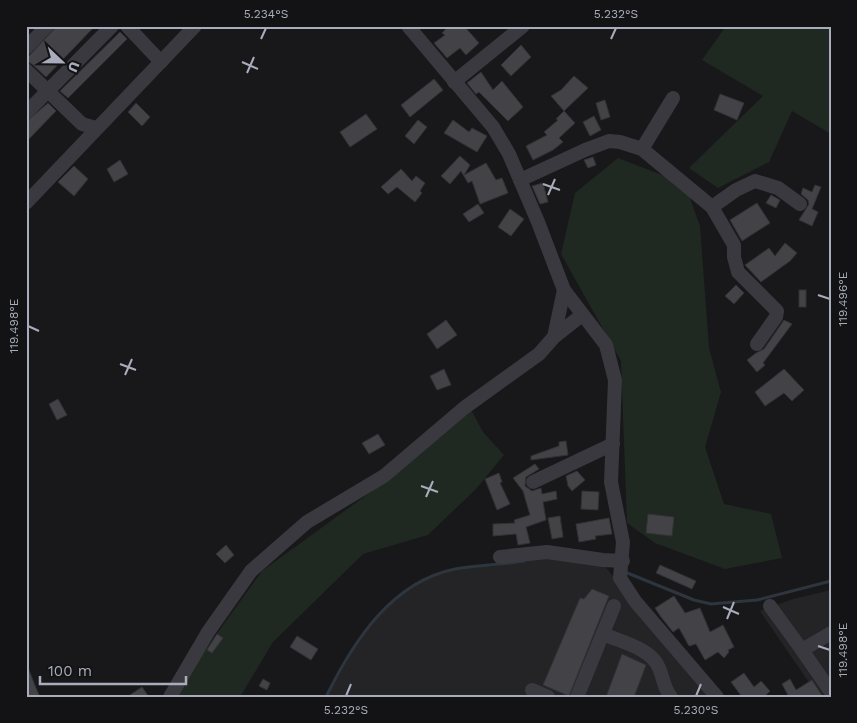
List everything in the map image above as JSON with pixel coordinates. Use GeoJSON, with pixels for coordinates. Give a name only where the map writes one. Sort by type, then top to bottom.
{"type":"FeatureCollection","features":[{"type":"Feature","properties":{"kind":"street"},"geometry":{"type":"LineString","coordinates":[[26,48],[47,26]]}},
{"type":"Feature","properties":{"kind":"street"},"geometry":{"type":"LineString","coordinates":[[26,113],[112,26]]}},
{"type":"Feature","properties":{"kind":"street"},"geometry":{"type":"LineString","coordinates":[[127,26],[161,62]]}},
{"type":"Feature","properties":{"kind":"street"},"geometry":{"type":"LineString","coordinates":[[26,203],[195,26]]}},
{"type":"Feature","properties":{"kind":"street"},"geometry":{"type":"LineString","coordinates":[[408,26],[493,126],[520,180],[564,290],[603,340],[612,364],[616,392],[612,489],[623,542],[622,567],[635,601],[717,697]]}},
{"type":"Feature","properties":{"kind":"street"},"geometry":{"type":"LineString","coordinates":[[454,82],[523,26]]}},
{"type":"Feature","properties":{"kind":"street"},"geometry":{"type":"LineString","coordinates":[[26,70],[82,124],[96,128]]}},
{"type":"Feature","properties":{"kind":"street"},"geometry":{"type":"LineString","coordinates":[[642,148],[673,98]]}},
{"type":"Feature","properties":{"kind":"street"},"geometry":{"type":"LineString","coordinates":[[520,180],[585,150],[609,142],[620,142],[642,148],[712,206],[734,245],[734,258],[738,272],[777,311],[776,317],[756,344]]}},
{"type":"Feature","properties":{"kind":"street"},"geometry":{"type":"LineString","coordinates":[[712,206],[736,190],[755,181],[778,188],[800,204]]}},
{"type":"Feature","properties":{"kind":"street"},"geometry":{"type":"LineString","coordinates":[[554,337],[564,290]]}},
{"type":"Feature","properties":{"kind":"street"},"geometry":{"type":"LineString","coordinates":[[170,697],[208,632],[250,571],[307,522],[384,476],[464,408],[539,354],[554,337],[582,314]]}},
{"type":"Feature","properties":{"kind":"street"},"geometry":{"type":"LineString","coordinates":[[533,482],[613,444]]}},
{"type":"Feature","properties":{"kind":"street"},"geometry":{"type":"LineString","coordinates":[[500,557],[547,552],[603,560],[622,567]]}},
{"type":"Feature","properties":{"kind":"street"},"geometry":{"type":"LineString","coordinates":[[577,697],[614,606]]}},
{"type":"Feature","properties":{"kind":"street"},"geometry":{"type":"LineString","coordinates":[[770,606],[831,692]]}},
{"type":"Feature","properties":{"kind":"street"},"geometry":{"type":"LineString","coordinates":[[802,650],[831,632]]}},
{"type":"Feature","properties":{"kind":"street"},"geometry":{"type":"LineString","coordinates":[[603,634],[641,650],[651,657],[658,666],[668,693],[672,697]]}},
{"type":"Feature","properties":{"kind":"street"},"geometry":{"type":"LineString","coordinates":[[532,690],[548,697]]}},
{"type":"Feature","properties":{"kind":"shaded area"},"geometry":{"type":"Polygon","coordinates":[[[726,26],[831,26],[831,134],[792,111],[769,162],[718,188],[689,168],[763,96],[702,60],[726,26]]]}},
{"type":"Feature","properties":{"kind":"shaded area"},"geometry":{"type":"Polygon","coordinates":[[[618,158],[685,184],[700,226],[709,348],[721,392],[705,447],[724,504],[771,514],[782,558],[725,569],[655,543],[627,523],[621,361],[561,254],[575,193],[618,158]]]}},
{"type":"Feature","properties":{"kind":"shaded area"},"geometry":{"type":"Polygon","coordinates":[[[469,406],[483,432],[504,455],[476,489],[428,535],[363,554],[273,642],[240,697],[178,697],[195,664],[262,571],[390,478],[469,406]]]}},
{"type":"Feature","properties":{"kind":"shaded area"},"geometry":{"type":"Polygon","coordinates":[[[548,557],[604,565],[711,697],[326,697],[365,631],[390,602],[416,582],[455,569],[497,566],[548,557]]]}},
{"type":"Feature","properties":{"kind":"shaded area"},"geometry":{"type":"Polygon","coordinates":[[[831,590],[831,697],[819,697],[760,611],[793,599],[831,590]]]}},
{"type":"Feature","properties":{"kind":"building"},"geometry":{"type":"Polygon","coordinates":[[[57,26],[95,26],[46,77],[26,59],[57,26]]]}},
{"type":"Feature","properties":{"kind":"building"},"geometry":{"type":"Polygon","coordinates":[[[449,26],[464,26],[479,43],[466,55],[460,48],[447,58],[434,43],[445,35],[442,33],[449,26]]]}},
{"type":"Feature","properties":{"kind":"building"},"geometry":{"type":"Polygon","coordinates":[[[120,32],[127,39],[68,98],[60,91],[120,32]]]}},
{"type":"Feature","properties":{"kind":"building"},"geometry":{"type":"Polygon","coordinates":[[[521,45],[531,57],[511,76],[501,65],[521,45]]]}},
{"type":"Feature","properties":{"kind":"building"},"geometry":{"type":"Polygon","coordinates":[[[481,72],[493,90],[502,81],[523,107],[508,121],[479,92],[476,94],[467,83],[481,72]]]}},
{"type":"Feature","properties":{"kind":"building"},"geometry":{"type":"Polygon","coordinates":[[[574,76],[588,88],[564,111],[551,96],[561,90],[574,76]]]}},
{"type":"Feature","properties":{"kind":"building"},"geometry":{"type":"Polygon","coordinates":[[[434,79],[443,90],[410,117],[401,105],[434,79]]]}},
{"type":"Feature","properties":{"kind":"building"},"geometry":{"type":"Polygon","coordinates":[[[720,94],[744,103],[737,120],[714,110],[720,94]]]}},
{"type":"Feature","properties":{"kind":"building"},"geometry":{"type":"Polygon","coordinates":[[[605,100],[610,117],[601,120],[596,103],[605,100]]]}},
{"type":"Feature","properties":{"kind":"building"},"geometry":{"type":"Polygon","coordinates":[[[48,103],[56,111],[26,142],[26,122],[48,103]]]}},
{"type":"Feature","properties":{"kind":"building"},"geometry":{"type":"Polygon","coordinates":[[[136,103],[150,117],[142,126],[128,112],[136,103]]]}},
{"type":"Feature","properties":{"kind":"building"},"geometry":{"type":"Polygon","coordinates":[[[564,111],[575,123],[559,138],[563,142],[553,150],[533,160],[526,146],[547,135],[544,132],[558,120],[556,119],[564,111]]]}},
{"type":"Feature","properties":{"kind":"building"},"geometry":{"type":"Polygon","coordinates":[[[366,114],[377,129],[350,147],[340,132],[366,114]]]}},
{"type":"Feature","properties":{"kind":"building"},"geometry":{"type":"Polygon","coordinates":[[[594,116],[601,130],[590,136],[583,122],[594,116]]]}},
{"type":"Feature","properties":{"kind":"building"},"geometry":{"type":"Polygon","coordinates":[[[418,120],[427,127],[414,144],[405,136],[418,120]]]}},
{"type":"Feature","properties":{"kind":"building"},"geometry":{"type":"Polygon","coordinates":[[[453,120],[469,132],[472,128],[487,136],[477,152],[444,133],[453,120]]]}},
{"type":"Feature","properties":{"kind":"building"},"geometry":{"type":"Polygon","coordinates":[[[460,156],[470,165],[464,175],[486,163],[496,180],[502,178],[508,193],[480,204],[472,181],[468,183],[461,171],[450,184],[441,176],[460,156]]]}},
{"type":"Feature","properties":{"kind":"building"},"geometry":{"type":"Polygon","coordinates":[[[593,157],[596,165],[588,168],[584,160],[593,157]]]}},
{"type":"Feature","properties":{"kind":"building"},"geometry":{"type":"Polygon","coordinates":[[[120,160],[128,174],[114,182],[107,169],[120,160]]]}},
{"type":"Feature","properties":{"kind":"building"},"geometry":{"type":"Polygon","coordinates":[[[74,166],[88,179],[74,196],[58,182],[74,166]]]}},
{"type":"Feature","properties":{"kind":"building"},"geometry":{"type":"Polygon","coordinates":[[[401,169],[412,181],[416,176],[425,183],[420,191],[422,193],[415,202],[397,187],[388,194],[381,187],[401,169]]]}},
{"type":"Feature","properties":{"kind":"building"},"geometry":{"type":"Polygon","coordinates":[[[543,183],[548,202],[540,204],[532,186],[543,183]]]}},
{"type":"Feature","properties":{"kind":"building"},"geometry":{"type":"Polygon","coordinates":[[[815,185],[821,187],[812,209],[818,212],[812,226],[799,220],[809,204],[808,200],[801,194],[803,188],[812,192],[815,185]]]}},
{"type":"Feature","properties":{"kind":"building"},"geometry":{"type":"Polygon","coordinates":[[[771,195],[780,200],[776,208],[766,203],[771,195]]]}},
{"type":"Feature","properties":{"kind":"building"},"geometry":{"type":"Polygon","coordinates":[[[757,203],[770,223],[742,241],[730,220],[757,203]]]}},
{"type":"Feature","properties":{"kind":"building"},"geometry":{"type":"Polygon","coordinates":[[[478,204],[484,213],[469,222],[463,214],[478,204]]]}},
{"type":"Feature","properties":{"kind":"building"},"geometry":{"type":"Polygon","coordinates":[[[510,209],[524,219],[511,236],[498,227],[510,209]]]}},
{"type":"Feature","properties":{"kind":"building"},"geometry":{"type":"Polygon","coordinates":[[[785,243],[797,253],[790,261],[761,282],[745,265],[769,248],[775,256],[785,243]]]}},
{"type":"Feature","properties":{"kind":"building"},"geometry":{"type":"Polygon","coordinates":[[[736,285],[744,293],[734,304],[725,296],[736,285]]]}},
{"type":"Feature","properties":{"kind":"building"},"geometry":{"type":"Polygon","coordinates":[[[799,290],[806,290],[806,307],[799,307],[799,290]]]}},
{"type":"Feature","properties":{"kind":"building"},"geometry":{"type":"Polygon","coordinates":[[[446,320],[457,335],[437,349],[427,334],[446,320]]]}},
{"type":"Feature","properties":{"kind":"building"},"geometry":{"type":"Polygon","coordinates":[[[784,320],[792,324],[763,363],[765,365],[757,372],[747,360],[764,349],[784,320]]]}},
{"type":"Feature","properties":{"kind":"building"},"geometry":{"type":"Polygon","coordinates":[[[444,369],[451,385],[437,390],[430,376],[444,369]]]}},
{"type":"Feature","properties":{"kind":"building"},"geometry":{"type":"Polygon","coordinates":[[[784,369],[804,390],[792,401],[784,393],[765,406],[755,392],[784,369]]]}},
{"type":"Feature","properties":{"kind":"building"},"geometry":{"type":"Polygon","coordinates":[[[58,399],[67,415],[57,420],[49,404],[58,399]]]}},
{"type":"Feature","properties":{"kind":"building"},"geometry":{"type":"Polygon","coordinates":[[[378,434],[385,445],[369,454],[362,443],[378,434]]]}},
{"type":"Feature","properties":{"kind":"building"},"geometry":{"type":"Polygon","coordinates":[[[566,441],[568,455],[531,460],[531,456],[559,446],[559,442],[566,441]]]}},
{"type":"Feature","properties":{"kind":"building"},"geometry":{"type":"Polygon","coordinates":[[[535,464],[539,469],[526,477],[525,486],[532,491],[541,488],[542,494],[556,491],[557,499],[543,502],[546,520],[526,527],[530,543],[518,545],[516,534],[493,536],[493,524],[515,523],[514,520],[530,515],[523,491],[513,478],[535,464]]]}},
{"type":"Feature","properties":{"kind":"building"},"geometry":{"type":"Polygon","coordinates":[[[577,471],[585,480],[572,491],[568,486],[566,476],[577,471]]]}},
{"type":"Feature","properties":{"kind":"building"},"geometry":{"type":"Polygon","coordinates":[[[499,473],[502,482],[500,483],[510,504],[497,510],[485,479],[499,473]]]}},
{"type":"Feature","properties":{"kind":"building"},"geometry":{"type":"Polygon","coordinates":[[[582,491],[599,492],[598,510],[581,509],[582,491]]]}},
{"type":"Feature","properties":{"kind":"building"},"geometry":{"type":"Polygon","coordinates":[[[648,514],[674,517],[672,536],[646,533],[648,514]]]}},
{"type":"Feature","properties":{"kind":"building"},"geometry":{"type":"Polygon","coordinates":[[[560,516],[563,537],[552,539],[548,518],[560,516]]]}},
{"type":"Feature","properties":{"kind":"building"},"geometry":{"type":"Polygon","coordinates":[[[609,518],[612,534],[595,536],[596,539],[579,542],[576,524],[609,518]]]}},
{"type":"Feature","properties":{"kind":"building"},"geometry":{"type":"Polygon","coordinates":[[[226,545],[234,555],[225,563],[216,554],[226,545]]]}},
{"type":"Feature","properties":{"kind":"building"},"geometry":{"type":"Polygon","coordinates":[[[660,565],[696,581],[692,589],[656,573],[660,565]]]}},
{"type":"Feature","properties":{"kind":"building"},"geometry":{"type":"Polygon","coordinates":[[[592,589],[609,596],[569,696],[543,685],[580,598],[584,599],[592,589]]]}},
{"type":"Feature","properties":{"kind":"building"},"geometry":{"type":"Polygon","coordinates":[[[674,596],[685,613],[700,608],[710,632],[723,625],[734,647],[728,650],[729,652],[724,658],[718,652],[705,660],[696,644],[689,646],[679,628],[673,632],[655,608],[674,596]]]}},
{"type":"Feature","properties":{"kind":"building"},"geometry":{"type":"Polygon","coordinates":[[[217,634],[223,638],[212,653],[207,650],[217,634]]]}},
{"type":"Feature","properties":{"kind":"building"},"geometry":{"type":"Polygon","coordinates":[[[297,636],[318,649],[311,660],[290,647],[297,636]]]}},
{"type":"Feature","properties":{"kind":"building"},"geometry":{"type":"Polygon","coordinates":[[[622,654],[646,665],[634,697],[606,697],[622,654]]]}},
{"type":"Feature","properties":{"kind":"building"},"geometry":{"type":"Polygon","coordinates":[[[27,665],[36,688],[40,697],[26,697],[27,665]]]}},
{"type":"Feature","properties":{"kind":"building"},"geometry":{"type":"Polygon","coordinates":[[[744,673],[754,687],[761,681],[770,691],[764,697],[742,697],[731,682],[744,673]]]}},
{"type":"Feature","properties":{"kind":"building"},"geometry":{"type":"Polygon","coordinates":[[[263,679],[270,683],[267,690],[259,686],[263,679]]]}},
{"type":"Feature","properties":{"kind":"building"},"geometry":{"type":"Polygon","coordinates":[[[790,679],[796,690],[812,680],[823,697],[785,697],[788,695],[782,684],[790,679]]]}},
{"type":"Feature","properties":{"kind":"building"},"geometry":{"type":"Polygon","coordinates":[[[142,687],[149,697],[127,697],[142,687]]]}},
{"type":"Feature","properties":{"kind":"waterway"},"geometry":{"type":"LineString","coordinates":[[326,697],[362,636],[393,601],[412,587],[432,576],[455,569],[524,561]]}},
{"type":"Feature","properties":{"kind":"waterway"},"geometry":{"type":"LineString","coordinates":[[625,572],[694,600],[711,604],[757,600],[831,581]]}}]}
